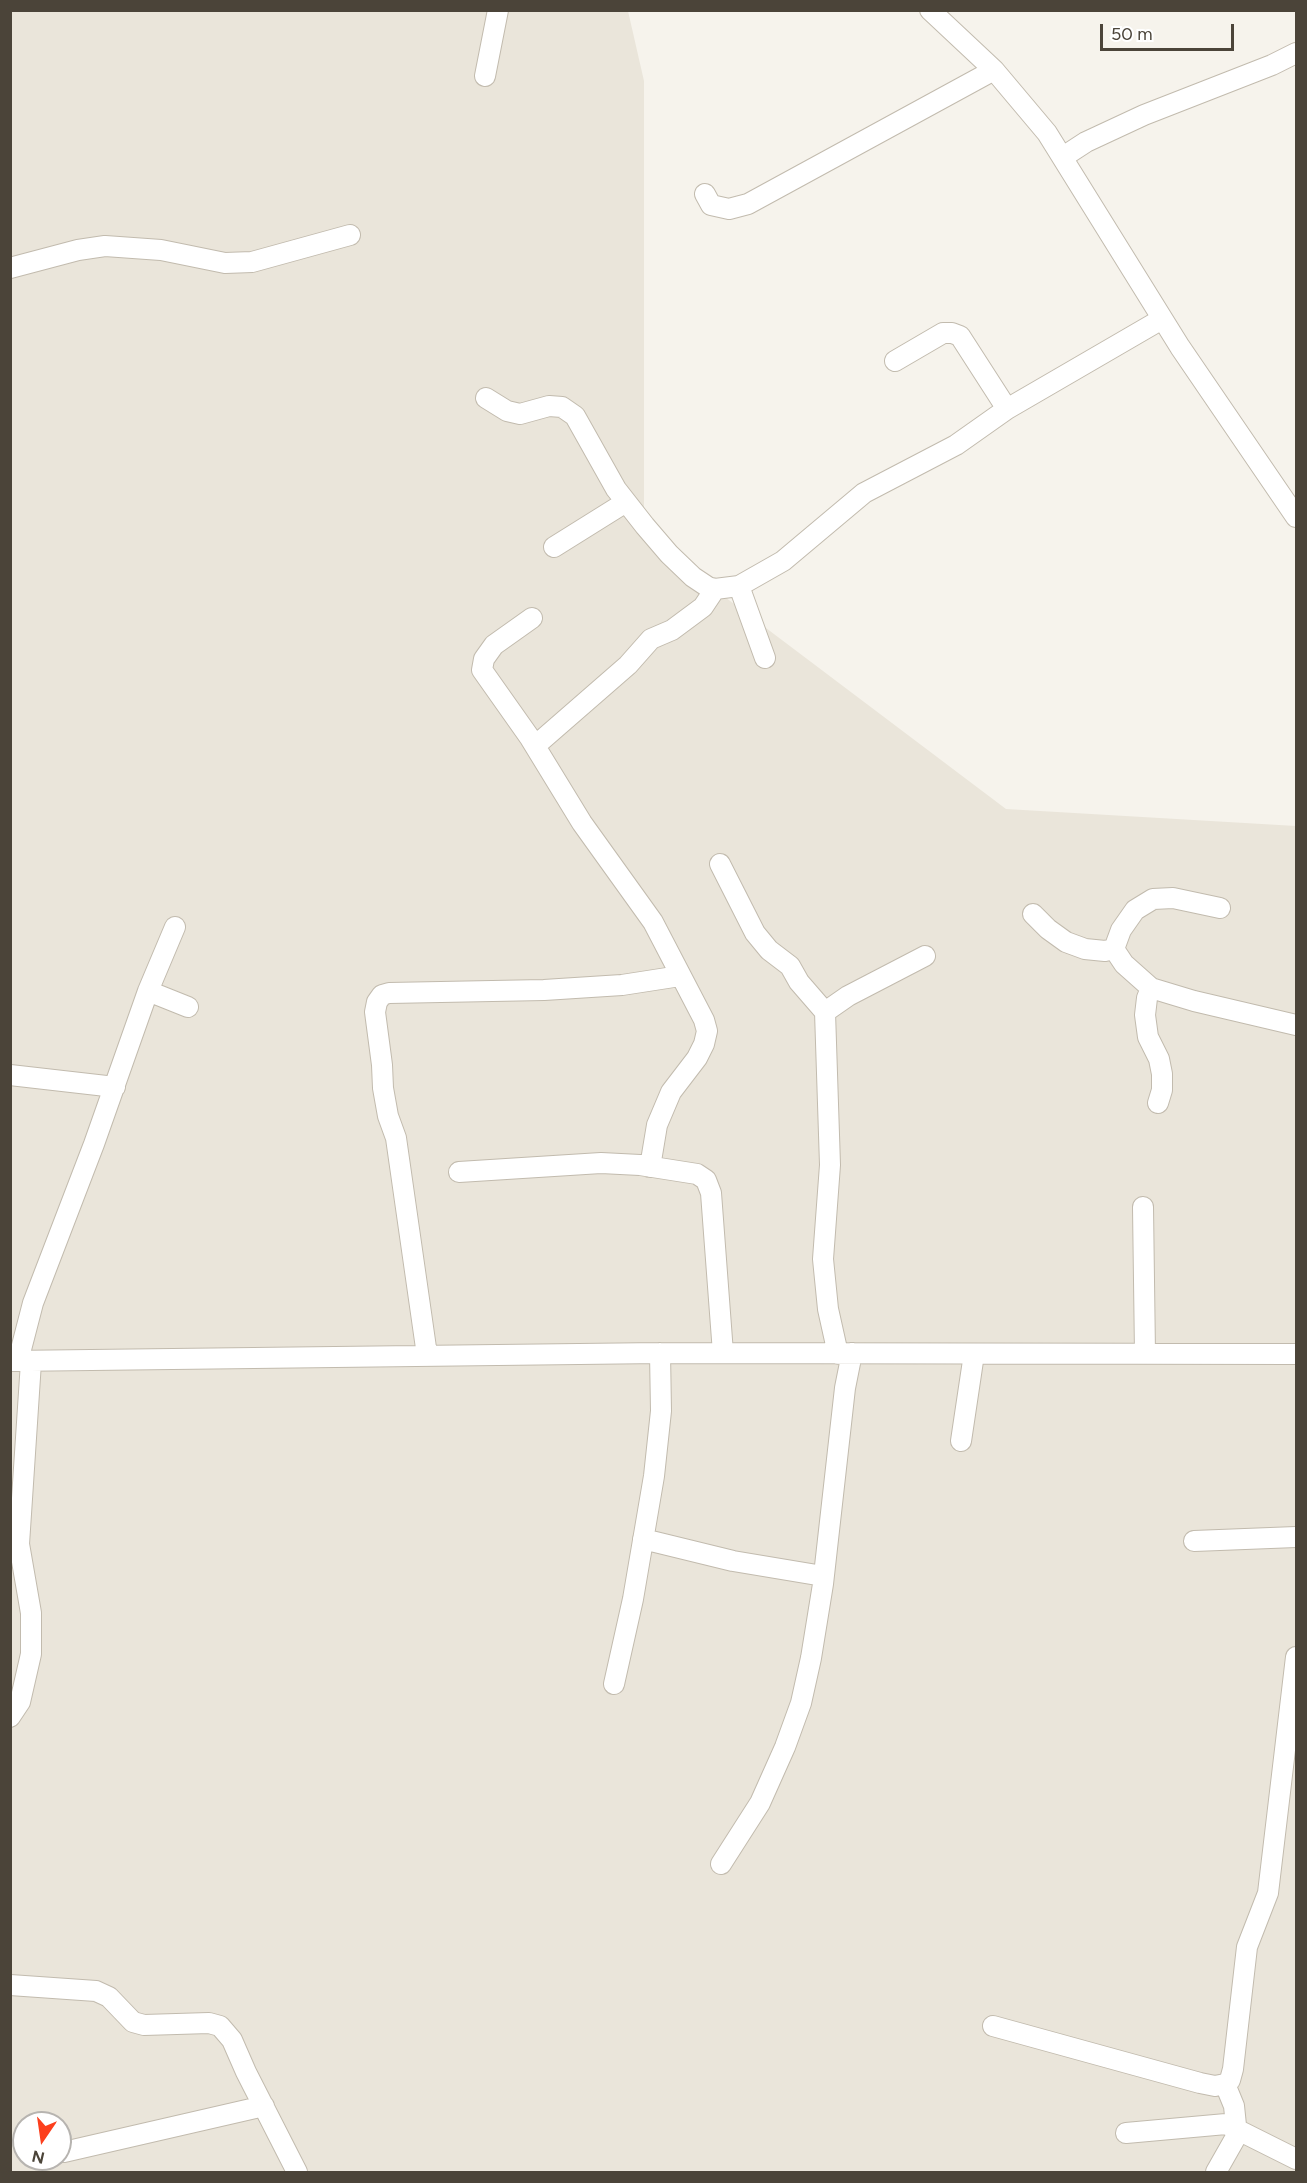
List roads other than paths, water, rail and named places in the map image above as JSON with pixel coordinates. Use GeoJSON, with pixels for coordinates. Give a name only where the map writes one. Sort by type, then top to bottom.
{"type":"FeatureCollection","features":[{"type":"Feature","properties":{"kind":"street"},"geometry":{"type":"LineString","coordinates":[[485,76],[498,10]]}},
{"type":"Feature","properties":{"kind":"street"},"geometry":{"type":"LineString","coordinates":[[930,10],[994,70],[1047,133],[1162,319],[1296,518]]}},
{"type":"Feature","properties":{"kind":"street"},"geometry":{"type":"LineString","coordinates":[[1063,157],[1086,142],[1144,115],[1272,65],[1296,53]]}},
{"type":"Feature","properties":{"kind":"street"},"geometry":{"type":"LineString","coordinates":[[705,194],[711,205],[729,209],[748,204],[994,70]]}},
{"type":"Feature","properties":{"kind":"street"},"geometry":{"type":"LineString","coordinates":[[10,268],[78,250],[105,246],[161,250],[225,263],[252,262],[350,235]]}},
{"type":"Feature","properties":{"kind":"street"},"geometry":{"type":"LineString","coordinates":[[486,398],[507,411],[520,414],[549,406],[562,407],[575,416],[616,489],[626,502],[669,554],[693,577],[715,589],[739,586],[783,561],[864,493],[956,445],[1007,409],[1162,319]]}},
{"type":"Feature","properties":{"kind":"street"},"geometry":{"type":"LineString","coordinates":[[895,361],[943,333],[960,336],[1007,409]]}},
{"type":"Feature","properties":{"kind":"street"},"geometry":{"type":"LineString","coordinates":[[554,548],[626,502]]}},
{"type":"Feature","properties":{"kind":"street"},"geometry":{"type":"LineString","coordinates":[[739,586],[765,658]]}},
{"type":"Feature","properties":{"kind":"street"},"geometry":{"type":"LineString","coordinates":[[535,746],[628,665],[651,639],[672,630],[703,608],[715,589]]}},
{"type":"Feature","properties":{"kind":"street"},"geometry":{"type":"LineString","coordinates":[[532,618],[494,645],[484,658],[482,670],[535,746],[582,823],[653,922],[704,1020],[707,1031],[697,1058],[671,1092],[660,1117],[650,1167]]}},
{"type":"Feature","properties":{"kind":"street"},"geometry":{"type":"LineString","coordinates":[[720,864],[755,933],[770,950],[790,966],[799,982],[825,1012],[830,1165],[823,1259],[828,1309],[845,1354],[845,1388],[823,1576],[811,1658],[801,1703],[785,1747],[760,1803],[721,1864]]}},
{"type":"Feature","properties":{"kind":"street"},"geometry":{"type":"LineString","coordinates":[[1114,949],[1121,930],[1135,910],[1153,899],[1173,898],[1220,908]]}},
{"type":"Feature","properties":{"kind":"street"},"geometry":{"type":"LineString","coordinates":[[1033,914],[1066,942],[1085,949],[1105,951],[1114,949]]}},
{"type":"Feature","properties":{"kind":"street"},"geometry":{"type":"LineString","coordinates":[[10,1717],[20,1702],[31,1654],[31,1613],[19,1544],[20,1362],[33,1304],[115,1088],[148,991],[175,927]]}},
{"type":"Feature","properties":{"kind":"street"},"geometry":{"type":"LineString","coordinates":[[1114,949],[1124,964],[1151,988],[1194,1001],[1296,1025]]}},
{"type":"Feature","properties":{"kind":"street"},"geometry":{"type":"LineString","coordinates":[[825,1012],[848,996],[925,956]]}},
{"type":"Feature","properties":{"kind":"street"},"geometry":{"type":"LineString","coordinates":[[427,1355],[396,1138],[388,1116],[383,1088],[375,1012],[376,1002],[382,995],[389,993],[578,988],[622,985],[680,976]]}},
{"type":"Feature","properties":{"kind":"street"},"geometry":{"type":"LineString","coordinates":[[1151,988],[1147,998],[1146,1015],[1148,1037],[1159,1059],[1162,1074],[1162,1090],[1158,1103]]}},
{"type":"Feature","properties":{"kind":"street"},"geometry":{"type":"LineString","coordinates":[[148,991],[188,1007]]}},
{"type":"Feature","properties":{"kind":"street"},"geometry":{"type":"LineString","coordinates":[[10,1075],[115,1088]]}},
{"type":"Feature","properties":{"kind":"street"},"geometry":{"type":"LineString","coordinates":[[459,1172],[602,1163],[697,1174],[706,1180],[711,1193],[723,1353]]}},
{"type":"Feature","properties":{"kind":"street"},"geometry":{"type":"LineString","coordinates":[[1143,1207],[1144,1354]]}},
{"type":"Feature","properties":{"kind":"street"},"geometry":{"type":"LineString","coordinates":[[614,1684],[633,1599],[654,1476],[661,1411],[660,1353]]}},
{"type":"Feature","properties":{"kind":"street"},"geometry":{"type":"LineString","coordinates":[[20,1362],[660,1353],[1296,1354]]}},
{"type":"Feature","properties":{"kind":"street"},"geometry":{"type":"LineString","coordinates":[[961,1441],[974,1354]]}},
{"type":"Feature","properties":{"kind":"street"},"geometry":{"type":"LineString","coordinates":[[1194,1541],[1296,1537]]}},
{"type":"Feature","properties":{"kind":"street"},"geometry":{"type":"LineString","coordinates":[[643,1539],[734,1561],[823,1576]]}},
{"type":"Feature","properties":{"kind":"street"},"geometry":{"type":"LineString","coordinates":[[993,2026],[1200,2083],[1215,2086],[1225,2084],[1230,2080],[1247,1947],[1268,1893],[1296,1657]]}},
{"type":"Feature","properties":{"kind":"street"},"geometry":{"type":"LineString","coordinates":[[10,1985],[96,1991],[109,1997],[133,2022],[144,2025],[209,2023],[220,2026],[232,2040],[297,2172]]}},
{"type":"Feature","properties":{"kind":"street"},"geometry":{"type":"LineString","coordinates":[[1216,2172],[1237,2135],[1234,2106],[1225,2084]]}},
{"type":"Feature","properties":{"kind":"street"},"geometry":{"type":"LineString","coordinates":[[72,2150],[264,2106]]}},
{"type":"Feature","properties":{"kind":"street"},"geometry":{"type":"LineString","coordinates":[[1126,2133],[1226,2124],[1296,2159]]}}]}
